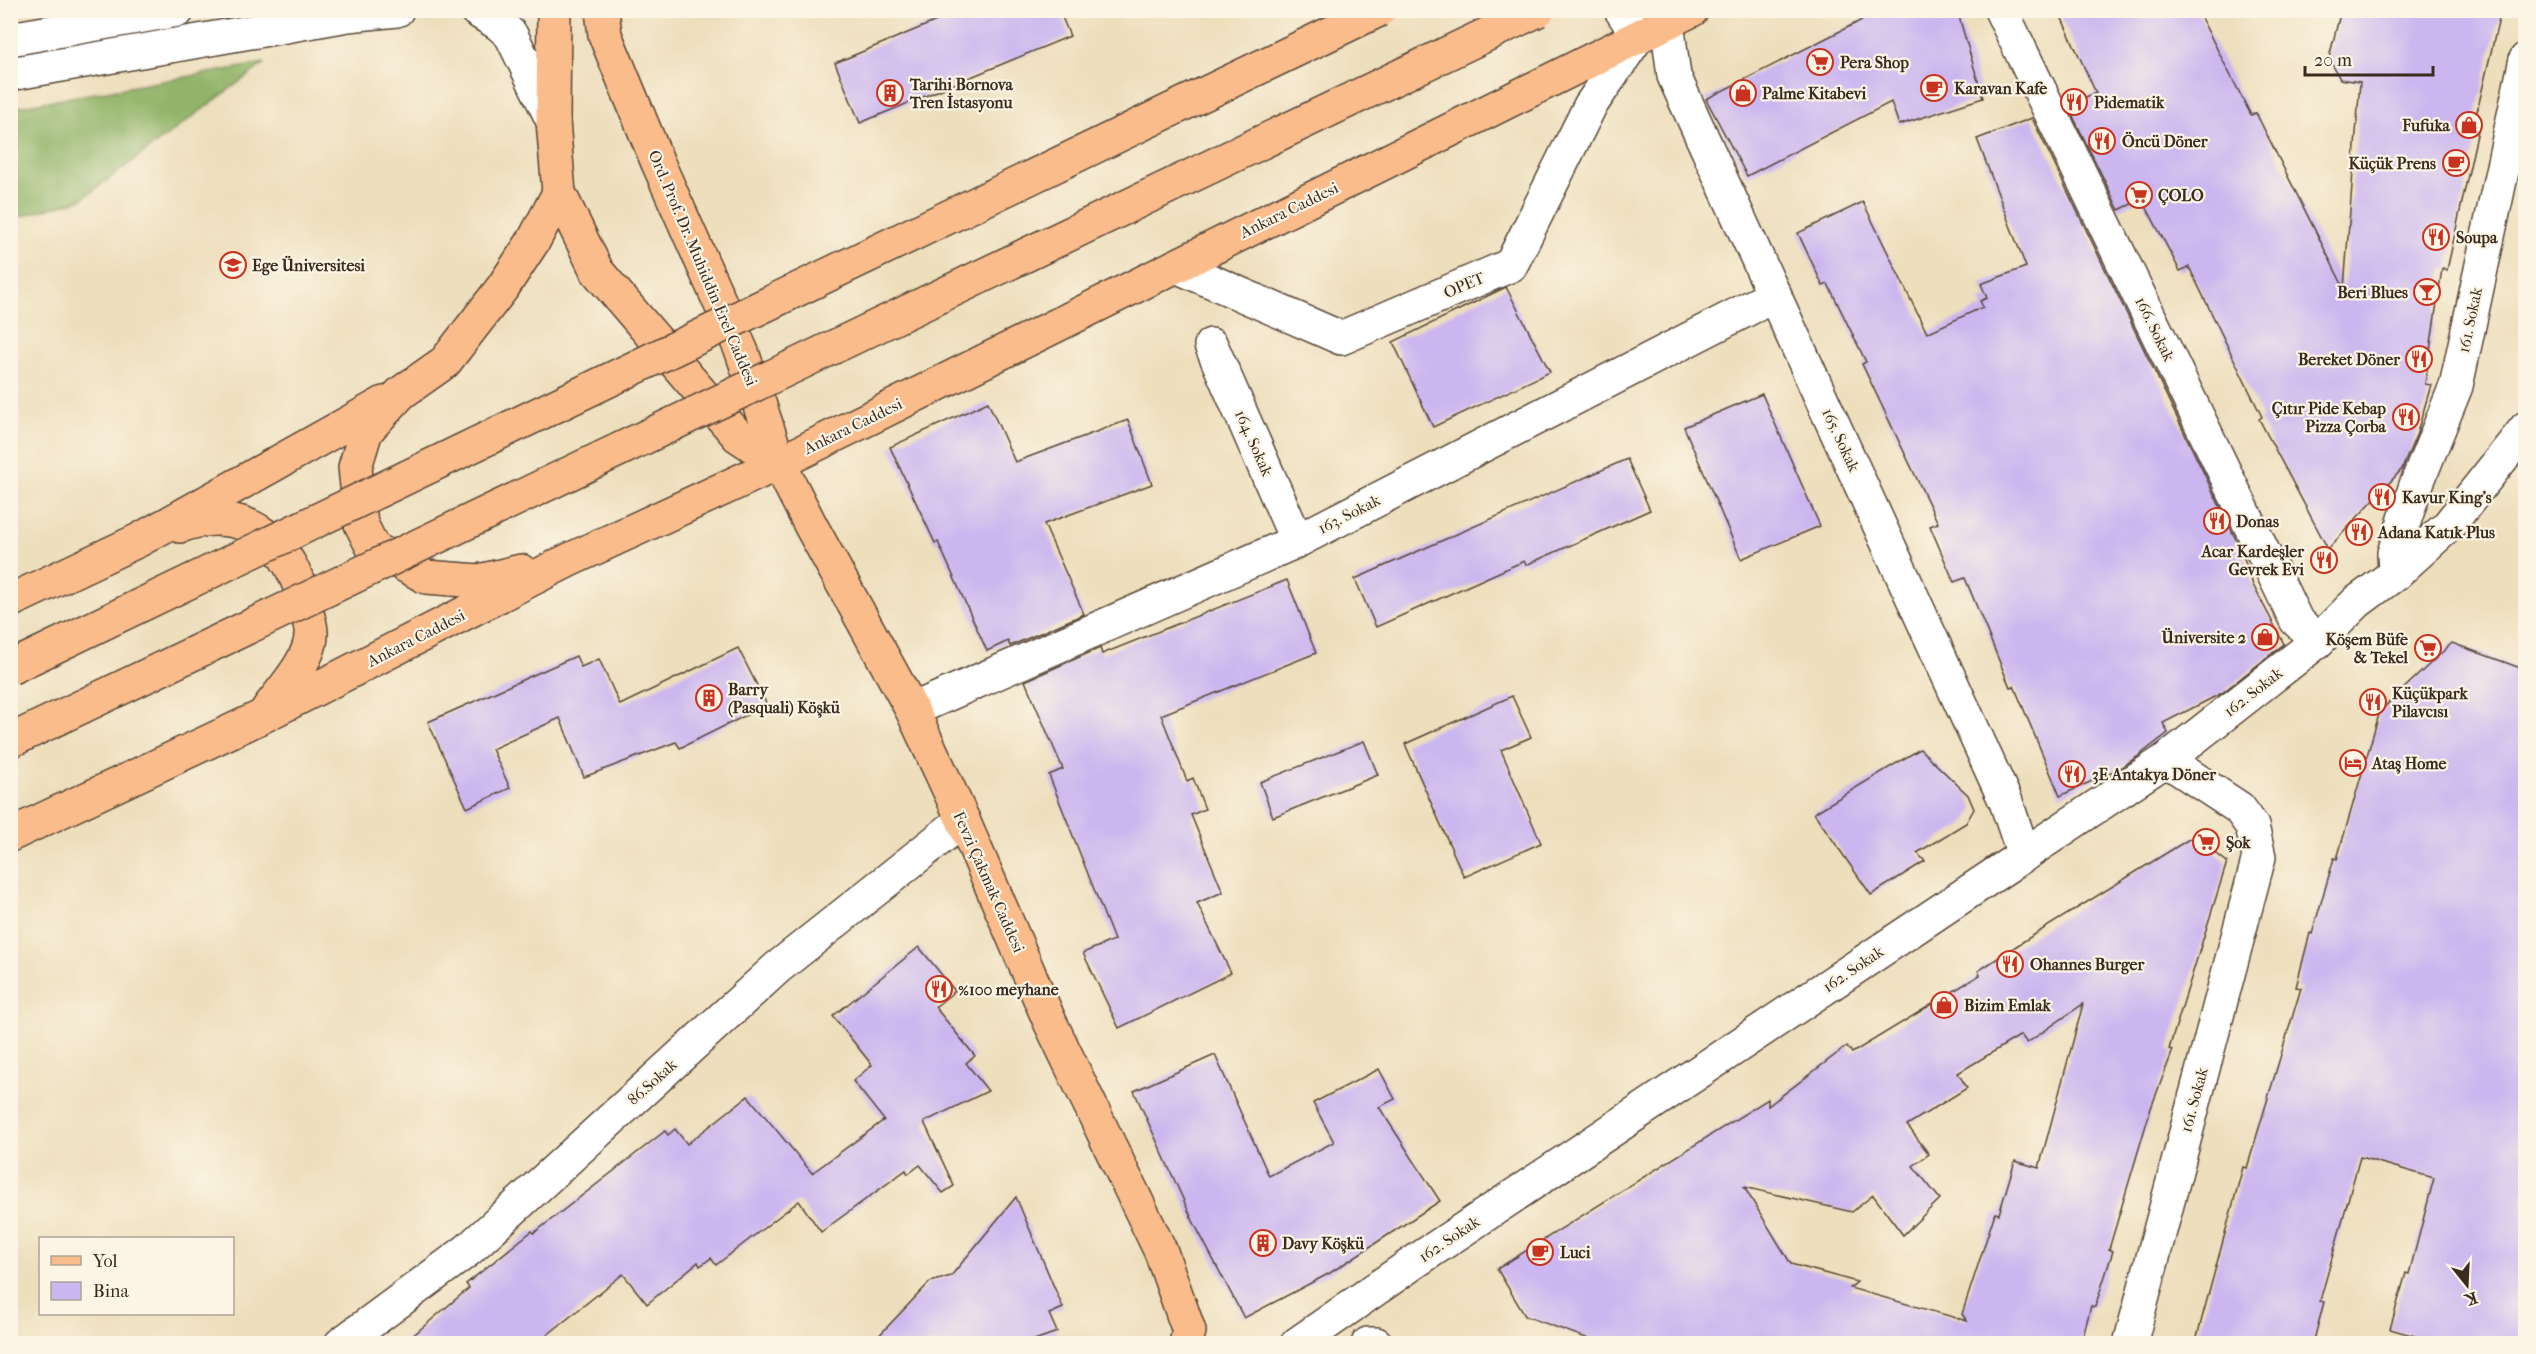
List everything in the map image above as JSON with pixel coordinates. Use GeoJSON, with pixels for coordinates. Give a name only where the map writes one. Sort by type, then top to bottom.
{"type":"FeatureCollection","features":[{"type":"Feature","properties":{"kind":"main road"},"geometry":{"type":"LineString","coordinates":[[554,10],[553,121],[559,193],[597,271],[738,436],[779,463]]}},
{"type":"Feature","properties":{"kind":"main road","name":"Ord. Prof. Dr. Muhiddin Erel Caddesi"},"geometry":{"type":"LineString","coordinates":[[602,10],[605,35],[658,163],[742,352],[779,463]]}},
{"type":"Feature","properties":{"kind":"main road"},"geometry":{"type":"LineString","coordinates":[[10,668],[1379,10]]}},
{"type":"Feature","properties":{"kind":"main road"},"geometry":{"type":"LineString","coordinates":[[10,741],[1538,10]]}},
{"type":"Feature","properties":{"kind":"main road","name":"Ankara Caddesi"},"geometry":{"type":"LineString","coordinates":[[10,835],[263,716],[567,561],[779,463],[1176,266],[1630,23],[1680,16]]}},
{"type":"Feature","properties":{"kind":"main road"},"geometry":{"type":"LineString","coordinates":[[10,601],[140,540],[401,393],[445,362],[509,278],[534,240],[559,193]]}},
{"type":"Feature","properties":{"kind":"main road"},"geometry":{"type":"LineString","coordinates":[[401,393],[366,431],[355,467],[361,524],[373,548],[426,577],[479,581],[567,561]]}},
{"type":"Feature","properties":{"kind":"main road","name":"Fevzi Çakmak Caddesi"},"geometry":{"type":"LineString","coordinates":[[779,463],[912,710],[963,820],[1050,1022],[1161,1252],[1189,1331],[1186,1344]]}},
{"type":"Feature","properties":{"kind":"main road"},"geometry":{"type":"LineString","coordinates":[[140,540],[201,518],[236,519],[263,532],[288,562],[302,591],[312,635],[302,663],[263,716]]}},
{"type":"Feature","properties":{"kind":"street"},"geometry":{"type":"LineString","coordinates":[[10,39],[177,10]]}},
{"type":"Feature","properties":{"kind":"street"},"geometry":{"type":"LineString","coordinates":[[10,74],[348,15],[397,10]]}},
{"type":"Feature","properties":{"kind":"street"},"geometry":{"type":"LineString","coordinates":[[476,10],[499,24],[511,35],[553,121]]}},
{"type":"Feature","properties":{"kind":"street","name":"166. Sokak"},"geometry":{"type":"LineString","coordinates":[[2001,10],[2296,620],[2318,641]]}},
{"type":"Feature","properties":{"kind":"street","name":"165. Sokak"},"geometry":{"type":"LineString","coordinates":[[1680,16],[1674,76],[2006,802],[2024,855]]}},
{"type":"Feature","properties":{"kind":"street","name":"OPET"},"geometry":{"type":"LineString","coordinates":[[1176,266],[1341,338],[1511,265],[1630,23]]}},
{"type":"Feature","properties":{"kind":"street","name":"161. Sokak"},"geometry":{"type":"LineString","coordinates":[[2395,574],[2394,553],[2415,488],[2456,386],[2526,59]]}},
{"type":"Feature","properties":{"kind":"street","name":"163. Sokak"},"geometry":{"type":"LineString","coordinates":[[912,710],[1297,541],[1775,295]]}},
{"type":"Feature","properties":{"kind":"street","name":"164. Sokak"},"geometry":{"type":"LineString","coordinates":[[1211,345],[1297,541]]}},
{"type":"Feature","properties":{"kind":"street","name":"162. Sokak"},"geometry":{"type":"LineString","coordinates":[[1297,1344],[1423,1256],[2166,760],[2318,641],[2357,602],[2395,574],[2448,526],[2526,428]]}},
{"type":"Feature","properties":{"kind":"street","name":"161. Sokak"},"geometry":{"type":"LineString","coordinates":[[2130,1344],[2259,857],[2252,826],[2239,808],[2166,760]]}},
{"type":"Feature","properties":{"kind":"street","name":"86.Sokak"},"geometry":{"type":"LineString","coordinates":[[341,1344],[468,1250],[777,968],[963,820]]}},
{"type":"Feature","properties":{"kind":"street"},"geometry":{"type":"LineString","coordinates":[[1368,1344],[1376,1344]]}},
{"type":"Feature","properties":{"kind":"green space"},"geometry":{"type":"Polygon","coordinates":[[[265,63],[80,200],[11,219],[11,108],[265,63]]]}},
{"type":"Feature","properties":{"kind":"building","name":"Tarihi Bornova Tren İstasyonu"},"geometry":{"type":"Polygon","coordinates":[[[963,10],[1059,10],[1070,36],[860,123],[835,63],[963,10]]]}},
{"type":"Feature","properties":{"kind":"building"},"geometry":{"type":"Polygon","coordinates":[[[1861,10],[1957,10],[1983,98],[1899,125],[1891,102],[1747,176],[1706,99],[1864,19],[1861,10]]]}},
{"type":"Feature","properties":{"kind":"building"},"geometry":{"type":"Polygon","coordinates":[[[2058,10],[2197,10],[2251,115],[2256,113],[2344,288],[2360,82],[2340,79],[2329,58],[2341,10],[2501,10],[2475,120],[2480,121],[2447,270],[2442,269],[2425,384],[2431,385],[2417,433],[2402,469],[2328,549],[2259,419],[2262,417],[2189,267],[2180,271],[2142,199],[2119,210],[2067,104],[2096,93],[2058,10]]]}},
{"type":"Feature","properties":{"kind":"building"},"geometry":{"type":"Polygon","coordinates":[[[2032,118],[2242,552],[2253,585],[2284,644],[2222,693],[2163,723],[2168,733],[2137,757],[2120,768],[2060,796],[2014,686],[2010,687],[1965,578],[1954,582],[1930,526],[1938,523],[1862,364],[1866,362],[1828,284],[1823,286],[1798,233],[1863,202],[1927,333],[1983,307],[1980,301],[1987,298],[1981,284],[2026,267],[1977,139],[2032,118]]]}},
{"type":"Feature","properties":{"kind":"building"},"geometry":{"type":"Polygon","coordinates":[[[1506,287],[1550,372],[1433,427],[1393,342],[1506,287]]]}},
{"type":"Feature","properties":{"kind":"building"},"geometry":{"type":"Polygon","coordinates":[[[1762,394],[1820,526],[1741,559],[1684,427],[1762,394]]]}},
{"type":"Feature","properties":{"kind":"building"},"geometry":{"type":"Polygon","coordinates":[[[988,402],[1015,462],[1128,420],[1152,484],[1044,524],[1084,614],[1010,646],[1008,641],[987,651],[938,542],[935,543],[890,447],[988,402]]]}},
{"type":"Feature","properties":{"kind":"building"},"geometry":{"type":"Polygon","coordinates":[[[1627,459],[1650,510],[1526,565],[1524,561],[1376,627],[1355,579],[1627,459]]]}},
{"type":"Feature","properties":{"kind":"building"},"geometry":{"type":"Polygon","coordinates":[[[1287,580],[1316,653],[1161,715],[1187,781],[1193,778],[1205,809],[1191,815],[1223,892],[1197,903],[1231,973],[1119,1028],[1083,953],[1114,940],[1049,775],[1063,769],[1025,681],[1100,648],[1102,654],[1287,580]]]}},
{"type":"Feature","properties":{"kind":"building"},"geometry":{"type":"Polygon","coordinates":[[[2452,643],[2526,670],[2526,1344],[2443,1344],[2390,1329],[2406,1273],[2409,1274],[2434,1178],[2360,1157],[2320,1301],[2324,1302],[2313,1344],[2195,1344],[2243,1167],[2247,1168],[2301,988],[2296,987],[2310,933],[2312,934],[2334,858],[2337,859],[2380,711],[2452,643]]]}},
{"type":"Feature","properties":{"kind":"building"},"geometry":{"type":"Polygon","coordinates":[[[738,648],[767,705],[680,748],[676,742],[584,777],[560,718],[492,749],[510,788],[467,808],[428,722],[576,656],[581,667],[599,659],[620,705],[738,648]]]}},
{"type":"Feature","properties":{"kind":"building"},"geometry":{"type":"Polygon","coordinates":[[[1512,696],[1531,737],[1501,750],[1541,843],[1464,877],[1405,744],[1512,696]]]}},
{"type":"Feature","properties":{"kind":"building"},"geometry":{"type":"Polygon","coordinates":[[[1364,741],[1378,775],[1273,817],[1260,782],[1364,741]]]}},
{"type":"Feature","properties":{"kind":"building"},"geometry":{"type":"Polygon","coordinates":[[[1920,749],[1968,795],[1974,809],[1966,823],[1917,853],[1925,861],[1871,895],[1814,813],[1920,749]]]}},
{"type":"Feature","properties":{"kind":"building"},"geometry":{"type":"Polygon","coordinates":[[[2194,836],[2227,862],[2169,1049],[2173,1050],[2151,1108],[2109,1249],[2113,1251],[2095,1307],[2091,1306],[2081,1344],[1603,1344],[1525,1316],[1497,1269],[1768,1099],[1768,1106],[1847,1046],[1852,1053],[1980,975],[1978,971],[2194,836]],[[2083,1004],[2027,1043],[2021,1035],[1958,1073],[1967,1088],[1907,1125],[1929,1154],[1913,1166],[1940,1199],[1903,1235],[1873,1195],[1852,1212],[1744,1187],[1791,1264],[1857,1282],[1850,1288],[1967,1321],[1962,1314],[1995,1213],[1999,1214],[2015,1161],[2039,1168],[2083,1004]]]}},
{"type":"Feature","properties":{"kind":"building"},"geometry":{"type":"Polygon","coordinates":[[[919,947],[955,991],[935,1007],[975,1056],[966,1063],[988,1091],[924,1122],[954,1186],[943,1193],[920,1165],[908,1174],[906,1170],[821,1232],[799,1201],[716,1265],[711,1258],[700,1266],[698,1262],[647,1304],[623,1274],[536,1344],[403,1344],[469,1288],[466,1284],[665,1131],[668,1135],[675,1129],[687,1144],[748,1096],[812,1173],[884,1120],[853,1081],[872,1065],[833,1016],[919,947]]]}},
{"type":"Feature","properties":{"kind":"building"},"geometry":{"type":"Polygon","coordinates":[[[1215,1055],[1269,1176],[1334,1142],[1313,1103],[1379,1069],[1395,1099],[1379,1107],[1440,1201],[1330,1273],[1244,1318],[1193,1221],[1134,1091],[1215,1055]]]}},
{"type":"Feature","properties":{"kind":"building"},"geometry":{"type":"Polygon","coordinates":[[[1016,1197],[1063,1308],[1049,1314],[1057,1332],[1023,1344],[871,1344],[930,1282],[951,1276],[1016,1197]]]}},
{"type":"Feature","properties":{"kind":"place","name":"Pera Shop"},"geometry":{"type":"Point","coordinates":[1820,62]}},
{"type":"Feature","properties":{"kind":"place","name":"Karavan Kafe"},"geometry":{"type":"Point","coordinates":[1934,88]}},
{"type":"Feature","properties":{"kind":"place","name":"Tarihi Bornova Tren İstasyonu"},"geometry":{"type":"Point","coordinates":[890,93]}},
{"type":"Feature","properties":{"kind":"place","name":"Palme Kitabevi"},"geometry":{"type":"Point","coordinates":[1743,93]}},
{"type":"Feature","properties":{"kind":"place","name":"Pidematik"},"geometry":{"type":"Point","coordinates":[2074,102]}},
{"type":"Feature","properties":{"kind":"place","name":"Fufuka"},"geometry":{"type":"Point","coordinates":[2469,125]}},
{"type":"Feature","properties":{"kind":"place","name":"Öncü Döner"},"geometry":{"type":"Point","coordinates":[2102,141]}},
{"type":"Feature","properties":{"kind":"place","name":"Küçük Prens"},"geometry":{"type":"Point","coordinates":[2456,163]}},
{"type":"Feature","properties":{"kind":"place","name":"ÇOLO"},"geometry":{"type":"Point","coordinates":[2139,195]}},
{"type":"Feature","properties":{"kind":"place","name":"Soupa"},"geometry":{"type":"Point","coordinates":[2436,237]}},
{"type":"Feature","properties":{"kind":"place","name":"Ege Üniversitesi"},"geometry":{"type":"Point","coordinates":[233,265]}},
{"type":"Feature","properties":{"kind":"place","name":"Beri Blues"},"geometry":{"type":"Point","coordinates":[2427,292]}},
{"type":"Feature","properties":{"kind":"place","name":"Bereket Döner"},"geometry":{"type":"Point","coordinates":[2419,359]}},
{"type":"Feature","properties":{"kind":"place","name":"Çıtır Pide Kebap Pizza Çorba"},"geometry":{"type":"Point","coordinates":[2406,417]}},
{"type":"Feature","properties":{"kind":"place","name":"Kavur King's"},"geometry":{"type":"Point","coordinates":[2382,497]}},
{"type":"Feature","properties":{"kind":"place","name":"Donas"},"geometry":{"type":"Point","coordinates":[2217,521]}},
{"type":"Feature","properties":{"kind":"place","name":"Adana Katık Plus"},"geometry":{"type":"Point","coordinates":[2359,532]}},
{"type":"Feature","properties":{"kind":"place","name":"Acar Kardeşler Gevrek Evi"},"geometry":{"type":"Point","coordinates":[2324,560]}},
{"type":"Feature","properties":{"kind":"place","name":"Üniversite 2"},"geometry":{"type":"Point","coordinates":[2265,637]}},
{"type":"Feature","properties":{"kind":"place","name":"Köşem Büfe & Tekel"},"geometry":{"type":"Point","coordinates":[2428,648]}},
{"type":"Feature","properties":{"kind":"place","name":"Barry (Pasquali) Köşkü"},"geometry":{"type":"Point","coordinates":[709,698]}},
{"type":"Feature","properties":{"kind":"place","name":"Küçükpark Pilavcısı"},"geometry":{"type":"Point","coordinates":[2373,702]}},
{"type":"Feature","properties":{"kind":"place","name":"Ataş Home"},"geometry":{"type":"Point","coordinates":[2353,763]}},
{"type":"Feature","properties":{"kind":"place","name":"3E Antakya Döner"},"geometry":{"type":"Point","coordinates":[2072,774]}},
{"type":"Feature","properties":{"kind":"place","name":"Şok"},"geometry":{"type":"Point","coordinates":[2206,842]}},
{"type":"Feature","properties":{"kind":"place","name":"Ohannes Burger"},"geometry":{"type":"Point","coordinates":[2010,964]}},
{"type":"Feature","properties":{"kind":"place","name":"%100 meyhane"},"geometry":{"type":"Point","coordinates":[939,989]}},
{"type":"Feature","properties":{"kind":"place","name":"Bizim Emlak"},"geometry":{"type":"Point","coordinates":[1944,1005]}},
{"type":"Feature","properties":{"kind":"place","name":"Davy Köşkü"},"geometry":{"type":"Point","coordinates":[1263,1243]}},
{"type":"Feature","properties":{"kind":"place","name":"Luci"},"geometry":{"type":"Point","coordinates":[1540,1252]}}]}
